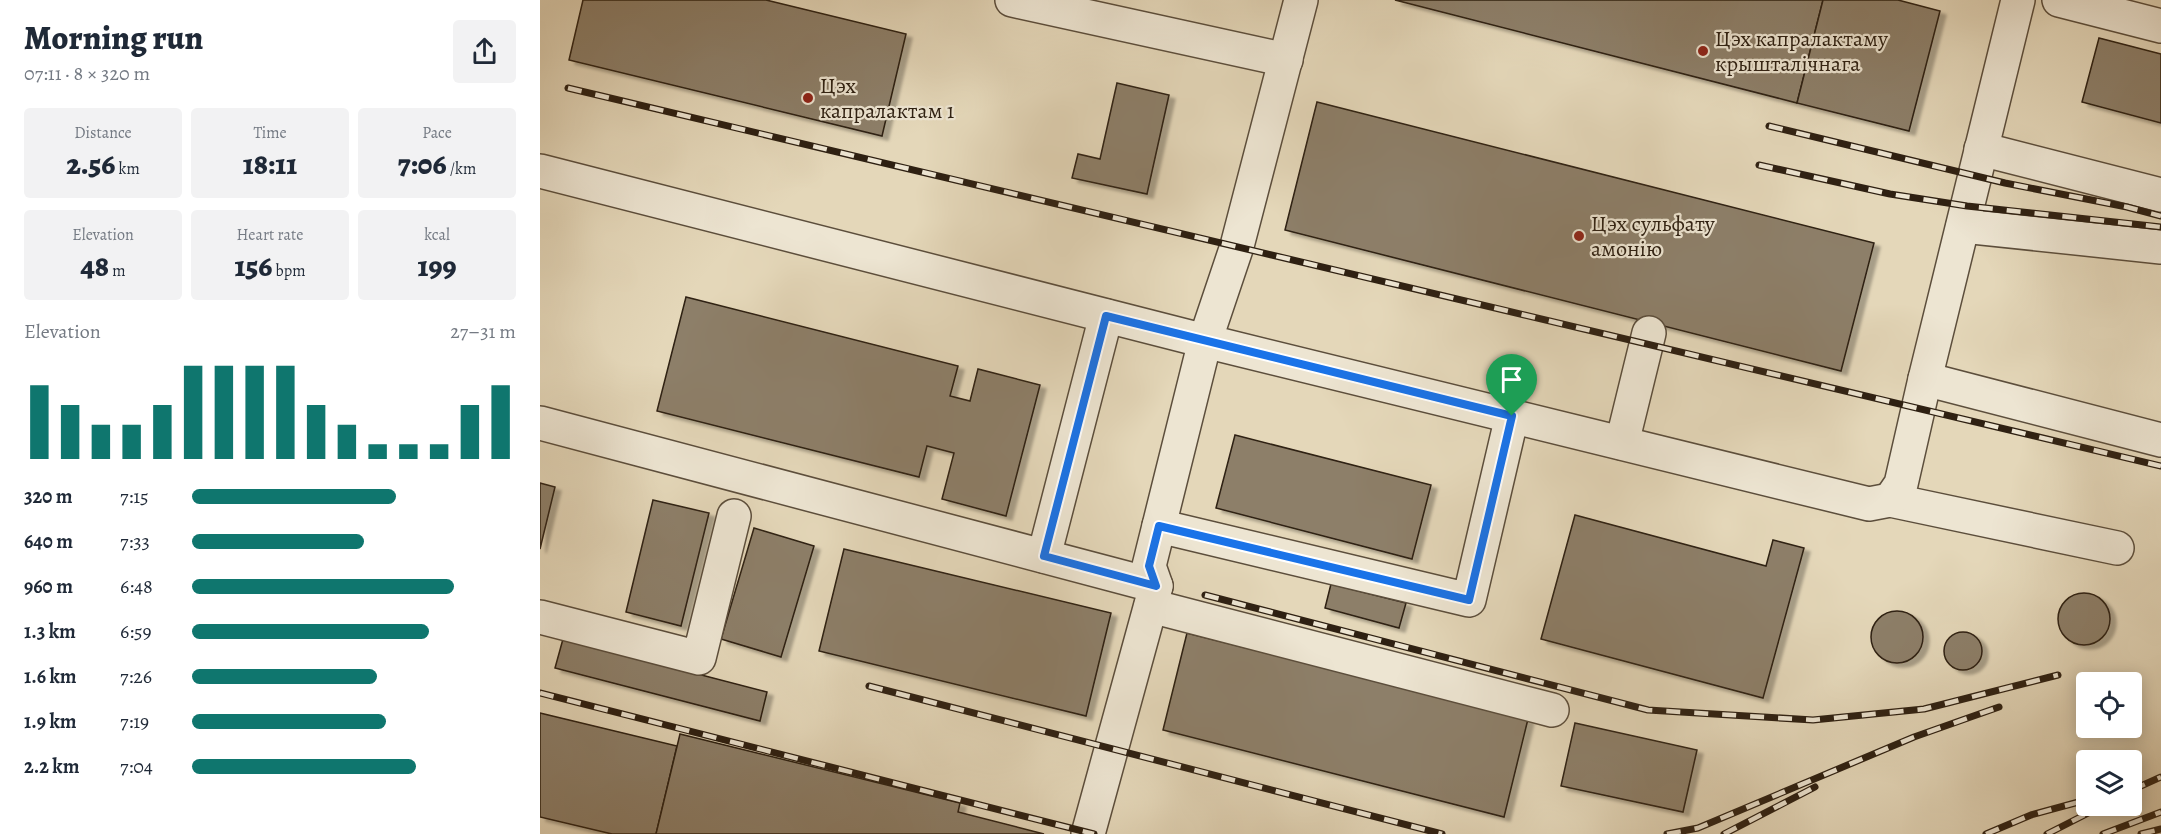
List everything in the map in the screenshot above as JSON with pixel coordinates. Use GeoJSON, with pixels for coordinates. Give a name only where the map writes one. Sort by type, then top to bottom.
{"type":"FeatureCollection","features":[{"type":"Feature","properties":{"kind":"lane"},"geometry":{"type":"LineString","coordinates":[[1012,0],[1286,60]]}},
{"type":"Feature","properties":{"kind":"lane"},"geometry":{"type":"LineString","coordinates":[[1088,834],[1154,596],[1149,566],[1205,341],[1237,246],[1301,0]]}},
{"type":"Feature","properties":{"kind":"lane"},"geometry":{"type":"LineString","coordinates":[[1890,500],[1901,484],[2018,0]]}},
{"type":"Feature","properties":{"kind":"lane"},"geometry":{"type":"LineString","coordinates":[[2059,0],[2161,26]]}},
{"type":"Feature","properties":{"kind":"lane"},"geometry":{"type":"LineString","coordinates":[[1981,149],[2161,195]]}},
{"type":"Feature","properties":{"kind":"lane"},"geometry":{"type":"LineString","coordinates":[[540,171],[1205,341],[1869,504],[1890,500],[2117,548]]}},
{"type":"Feature","properties":{"kind":"lane"},"geometry":{"type":"LineString","coordinates":[[1963,226],[2161,247]]}},
{"type":"Feature","properties":{"kind":"lane"},"geometry":{"type":"LineString","coordinates":[[1044,556],[1106,316]]}},
{"type":"Feature","properties":{"kind":"lane"},"geometry":{"type":"LineString","coordinates":[[1622,443],[1649,333]]}},
{"type":"Feature","properties":{"kind":"lane"},"geometry":{"type":"LineString","coordinates":[[1925,379],[2161,440]]}},
{"type":"Feature","properties":{"kind":"lane"},"geometry":{"type":"LineString","coordinates":[[1159,526],[1469,600],[1512,416]]}},
{"type":"Feature","properties":{"kind":"lane"},"geometry":{"type":"LineString","coordinates":[[540,423],[1044,556],[1154,596],[1552,710]]}},
{"type":"Feature","properties":{"kind":"lane"},"geometry":{"type":"LineString","coordinates":[[540,616],[699,658],[734,516]]}},
{"type":"Feature","properties":{"kind":"building","name":"Цэх капралактам 1"},"geometry":{"type":"Polygon","coordinates":[[[583,0],[766,0],[906,34],[882,136],[569,60],[583,0]]]}},
{"type":"Feature","properties":{"kind":"building","name":"Цэх капралактаму крышталічнага"},"geometry":{"type":"Polygon","coordinates":[[[1395,0],[1823,0],[1797,103],[1395,0]]]}},
{"type":"Feature","properties":{"kind":"building"},"geometry":{"type":"Polygon","coordinates":[[[1823,0],[1898,0],[1940,11],[1909,131],[1797,103],[1823,0]]]}},
{"type":"Feature","properties":{"kind":"building"},"geometry":{"type":"Polygon","coordinates":[[[2099,38],[2161,54],[2161,123],[2082,102],[2099,38]]]}},
{"type":"Feature","properties":{"kind":"building"},"geometry":{"type":"Polygon","coordinates":[[[1117,83],[1169,95],[1147,194],[1072,178],[1078,154],[1100,159],[1117,83]]]}},
{"type":"Feature","properties":{"kind":"building","name":"Цэх сульфату амонію"},"geometry":{"type":"Polygon","coordinates":[[[1317,102],[1874,243],[1841,371],[1285,230],[1317,102]]]}},
{"type":"Feature","properties":{"kind":"building"},"geometry":{"type":"Polygon","coordinates":[[[686,297],[958,366],[950,396],[970,401],[978,369],[1040,385],[1006,516],[942,499],[954,453],[927,446],[919,477],[657,411],[686,297]]]}},
{"type":"Feature","properties":{"kind":"building"},"geometry":{"type":"Polygon","coordinates":[[[1235,435],[1431,485],[1412,559],[1216,508],[1235,435]]]}},
{"type":"Feature","properties":{"kind":"building"},"geometry":{"type":"Polygon","coordinates":[[[540,483],[555,487],[540,549],[540,483]]]}},
{"type":"Feature","properties":{"kind":"building"},"geometry":{"type":"Polygon","coordinates":[[[653,500],[709,513],[681,626],[626,612],[653,500]]]}},
{"type":"Feature","properties":{"kind":"building"},"geometry":{"type":"Polygon","coordinates":[[[1575,515],[1766,566],[1773,540],[1804,548],[1763,698],[1541,639],[1575,515]]]}},
{"type":"Feature","properties":{"kind":"building"},"geometry":{"type":"Polygon","coordinates":[[[754,528],[814,546],[781,657],[721,639],[754,528]]]}},
{"type":"Feature","properties":{"kind":"building"},"geometry":{"type":"Polygon","coordinates":[[[844,549],[1111,613],[1086,716],[819,651],[844,549]]]}},
{"type":"Feature","properties":{"kind":"building"},"geometry":{"type":"Polygon","coordinates":[[[1331,584],[1406,603],[1399,628],[1325,608],[1331,584]]]}},
{"type":"Feature","properties":{"kind":"building"},"geometry":{"type":"Polygon","coordinates":[[[2084,593],[2098,597],[2106,605],[2110,619],[2106,633],[2098,641],[2084,645],[2070,641],[2062,633],[2058,619],[2062,605],[2070,597],[2084,593]]]}},
{"type":"Feature","properties":{"kind":"building"},"geometry":{"type":"Polygon","coordinates":[[[1897,611],[1911,615],[1919,623],[1923,637],[1919,651],[1911,659],[1897,663],[1883,659],[1875,651],[1871,637],[1875,623],[1883,615],[1897,611]]]}},
{"type":"Feature","properties":{"kind":"building"},"geometry":{"type":"Polygon","coordinates":[[[1963,632],[1977,637],[1982,651],[1977,665],[1963,670],[1949,665],[1944,651],[1949,637],[1963,632]]]}},
{"type":"Feature","properties":{"kind":"building"},"geometry":{"type":"Polygon","coordinates":[[[1187,633],[1528,719],[1504,817],[1163,730],[1187,633]]]}},
{"type":"Feature","properties":{"kind":"building"},"geometry":{"type":"Polygon","coordinates":[[[563,639],[767,692],[760,721],[555,668],[563,639]]]}},
{"type":"Feature","properties":{"kind":"building"},"geometry":{"type":"Polygon","coordinates":[[[540,713],[677,746],[656,834],[612,834],[540,817],[540,713]]]}},
{"type":"Feature","properties":{"kind":"building"},"geometry":{"type":"Polygon","coordinates":[[[1575,723],[1697,750],[1683,812],[1561,786],[1575,723]]]}},
{"type":"Feature","properties":{"kind":"building"},"geometry":{"type":"Polygon","coordinates":[[[680,734],[960,803],[958,812],[1044,834],[656,834],[680,734]]]}},
{"type":"Feature","properties":{"kind":"railway"},"geometry":{"type":"LineString","coordinates":[[568,88],[2161,466]]}},
{"type":"Feature","properties":{"kind":"railway"},"geometry":{"type":"LineString","coordinates":[[1769,126],[2005,183],[2161,216]]}},
{"type":"Feature","properties":{"kind":"railway"},"geometry":{"type":"LineString","coordinates":[[1759,165],[1890,194],[1967,206],[2161,227]]}},
{"type":"Feature","properties":{"kind":"railway"},"geometry":{"type":"LineString","coordinates":[[1205,595],[1648,710],[1813,720],[1924,709],[2058,675]]}},
{"type":"Feature","properties":{"kind":"railway"},"geometry":{"type":"LineString","coordinates":[[869,686],[1442,834]]}},
{"type":"Feature","properties":{"kind":"railway"},"geometry":{"type":"LineString","coordinates":[[540,693],[1094,834]]}},
{"type":"Feature","properties":{"kind":"railway"},"geometry":{"type":"LineString","coordinates":[[1667,834],[1698,828],[1914,737],[1999,707]]}},
{"type":"Feature","properties":{"kind":"railway"},"geometry":{"type":"LineString","coordinates":[[2142,786],[2161,777]]}},
{"type":"Feature","properties":{"kind":"railway"},"geometry":{"type":"LineString","coordinates":[[1724,834],[1815,787]]}},
{"type":"Feature","properties":{"kind":"railway"},"geometry":{"type":"LineString","coordinates":[[1986,834],[2031,815],[2076,803]]}},
{"type":"Feature","properties":{"kind":"railway"},"geometry":{"type":"LineString","coordinates":[[2103,834],[2161,812]]}},
{"type":"Feature","properties":{"kind":"railway"},"geometry":{"type":"LineString","coordinates":[[2047,834],[2082,816]]}},
{"type":"Feature","properties":{"kind":"railway"},"geometry":{"type":"LineString","coordinates":[[2141,834],[2161,829]]}},
{"type":"Feature","properties":{"kind":"place","name":"Цэх капралактаму крышталічнага"},"geometry":{"type":"Point","coordinates":[1703,51]}},
{"type":"Feature","properties":{"kind":"place","name":"Цэх капралактам 1"},"geometry":{"type":"Point","coordinates":[808,98]}},
{"type":"Feature","properties":{"kind":"place","name":"Цэх сульфату амонію"},"geometry":{"type":"Point","coordinates":[1579,236]}},
{"type":"Feature","properties":{"kind":"route"},"geometry":{"type":"LineString","coordinates":[[1106,316],[1512,416],[1469,600],[1159,526],[1149,566],[1156,586],[1044,556],[1106,316]]}}]}
